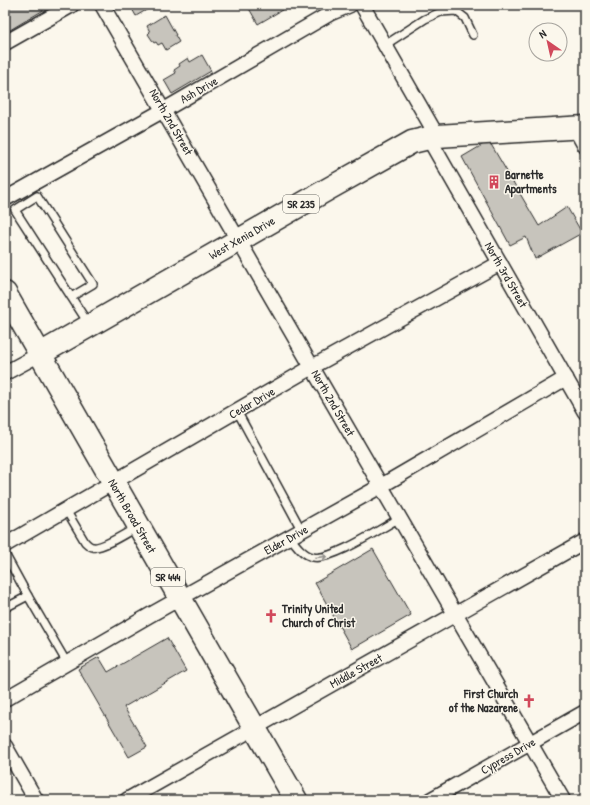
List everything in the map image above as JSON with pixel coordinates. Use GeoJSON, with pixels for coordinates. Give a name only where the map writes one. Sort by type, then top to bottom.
{"type":"FeatureCollection","features":[{"type":"Feature","properties":{"kind":"main road","name":"West Xenia Drive"},"geometry":{"type":"LineString","coordinates":[[40,354],[412,142],[432,137],[582,133]]}},
{"type":"Feature","properties":{"kind":"main road","name":"North Broad Street"},"geometry":{"type":"LineString","coordinates":[[5,293],[296,800]]}},
{"type":"Feature","properties":{"kind":"street"},"geometry":{"type":"LineString","coordinates":[[5,43],[72,5]]}},
{"type":"Feature","properties":{"kind":"street","name":"North 2nd Street"},"geometry":{"type":"LineString","coordinates":[[102,5],[400,518],[529,744],[563,800]]}},
{"type":"Feature","properties":{"kind":"street","name":"Ash Drive"},"geometry":{"type":"LineString","coordinates":[[6,198],[164,110],[331,13],[350,5]]}},
{"type":"Feature","properties":{"kind":"street","name":"North 3rd Street"},"geometry":{"type":"LineString","coordinates":[[362,5],[385,45],[432,137],[500,263],[585,412]]}},
{"type":"Feature","properties":{"kind":"street","name":"Cedar Drive"},"geometry":{"type":"LineString","coordinates":[[5,545],[312,367],[500,263]]}},
{"type":"Feature","properties":{"kind":"street","name":"West Xenia Drive"},"geometry":{"type":"LineString","coordinates":[[5,373],[40,354]]}},
{"type":"Feature","properties":{"kind":"street","name":"Elder Drive"},"geometry":{"type":"LineString","coordinates":[[5,699],[381,486],[566,378]]}},
{"type":"Feature","properties":{"kind":"street","name":"Middle Street"},"geometry":{"type":"LineString","coordinates":[[127,800],[585,541]]}},
{"type":"Feature","properties":{"kind":"street","name":"Cypress Drive"},"geometry":{"type":"LineString","coordinates":[[430,800],[585,712]]}},
{"type":"Feature","properties":{"kind":"street"},"geometry":{"type":"LineString","coordinates":[[5,746],[36,800]]}},
{"type":"Feature","properties":{"kind":"lane"},"geometry":{"type":"LineString","coordinates":[[385,45],[425,19],[441,12],[456,11],[464,18],[473,35]]}},
{"type":"Feature","properties":{"kind":"lane"},"geometry":{"type":"LineString","coordinates":[[15,210],[37,196],[93,284],[72,297]]}},
{"type":"Feature","properties":{"kind":"lane"},"geometry":{"type":"LineString","coordinates":[[6,198],[90,325]]}},
{"type":"Feature","properties":{"kind":"lane"},"geometry":{"type":"LineString","coordinates":[[237,411],[296,534],[298,547],[311,557],[319,558],[329,556],[400,518]]}},
{"type":"Feature","properties":{"kind":"lane"},"geometry":{"type":"LineString","coordinates":[[66,510],[85,542],[94,548],[102,546],[138,527]]}},
{"type":"Feature","properties":{"kind":"lane"},"geometry":{"type":"LineString","coordinates":[[5,554],[67,663]]}},
{"type":"Feature","properties":{"kind":"lane"},"geometry":{"type":"LineString","coordinates":[[5,608],[28,596]]}},
{"type":"Feature","properties":{"kind":"building"},"geometry":{"type":"Polygon","coordinates":[[[5,5],[52,5],[5,33],[5,5]]]}},
{"type":"Feature","properties":{"kind":"building"},"geometry":{"type":"Polygon","coordinates":[[[131,5],[155,5],[136,16],[131,5]]]}},
{"type":"Feature","properties":{"kind":"building"},"geometry":{"type":"Polygon","coordinates":[[[247,5],[286,5],[287,7],[258,24],[247,5]]]}},
{"type":"Feature","properties":{"kind":"building"},"geometry":{"type":"Polygon","coordinates":[[[165,15],[179,42],[166,50],[162,43],[158,45],[156,42],[154,43],[148,34],[150,32],[147,26],[165,15]]]}},
{"type":"Feature","properties":{"kind":"building"},"geometry":{"type":"Polygon","coordinates":[[[202,55],[211,71],[172,94],[164,80],[176,73],[174,70],[180,66],[179,64],[188,58],[190,62],[202,55]]]}},
{"type":"Feature","properties":{"kind":"building","name":"Barnette Apartments"},"geometry":{"type":"Polygon","coordinates":[[[489,141],[539,226],[567,207],[582,233],[535,259],[526,237],[510,245],[462,157],[489,141]]]}},
{"type":"Feature","properties":{"kind":"building"},"geometry":{"type":"Polygon","coordinates":[[[373,549],[411,615],[352,649],[315,583],[373,549]]]}},
{"type":"Feature","properties":{"kind":"building"},"geometry":{"type":"Polygon","coordinates":[[[167,638],[186,671],[124,707],[147,747],[129,757],[78,669],[99,657],[108,672],[167,638]]]}},
{"type":"Feature","properties":{"kind":"place","name":"Barnette Apartments"},"geometry":{"type":"Point","coordinates":[494,182]}},
{"type":"Feature","properties":{"kind":"place","name":"Trinity United Church of Christ"},"geometry":{"type":"Point","coordinates":[271,616]}},
{"type":"Feature","properties":{"kind":"place","name":"First Church of the Nazarene"},"geometry":{"type":"Point","coordinates":[529,701]}}]}
